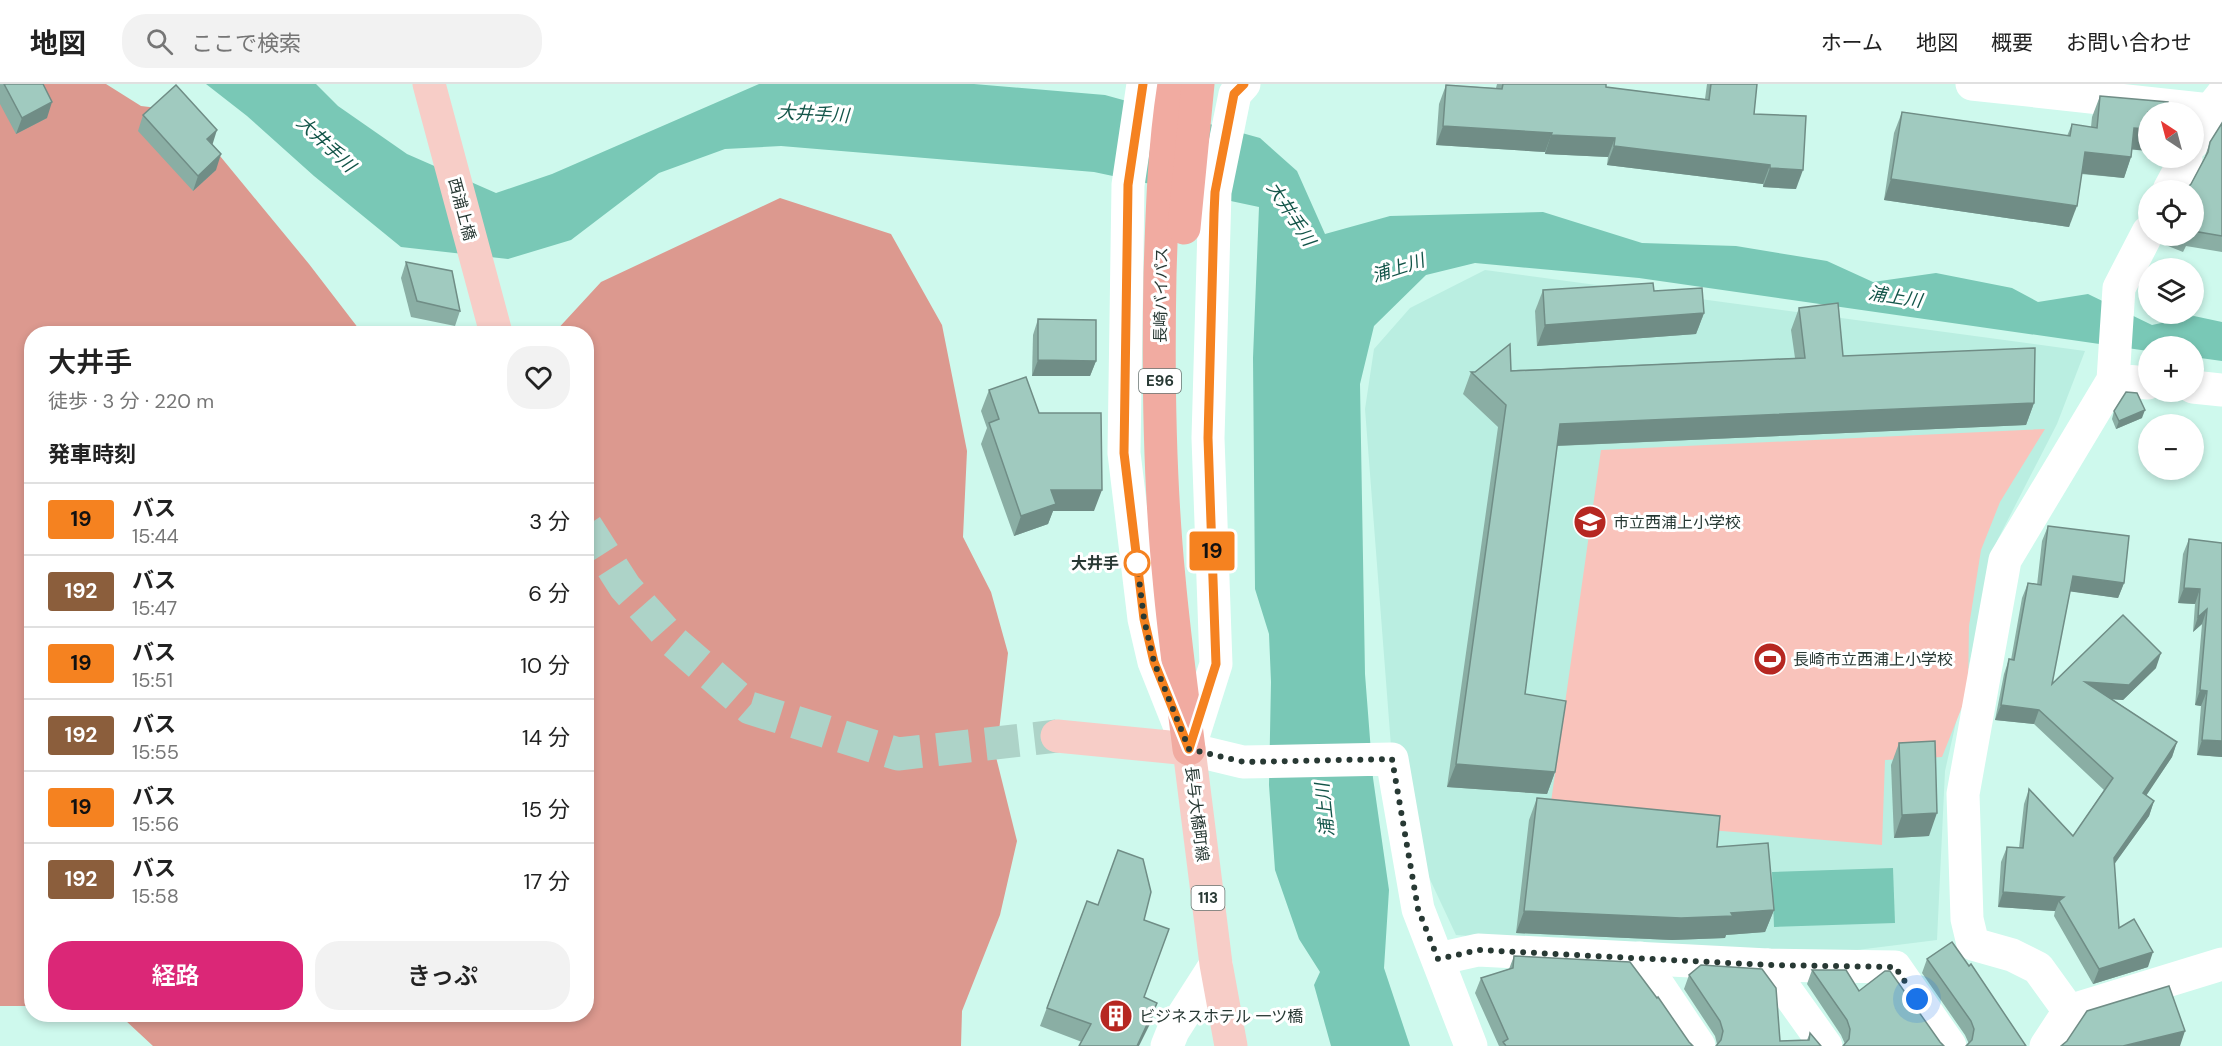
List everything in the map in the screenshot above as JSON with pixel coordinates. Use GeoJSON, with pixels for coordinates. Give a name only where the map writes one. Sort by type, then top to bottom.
{"type":"FeatureCollection","features":[{"type":"Feature","properties":{"kind":"highway","name":"長崎バイパス"},"geometry":{"type":"LineString","coordinates":[[1177,87],[1189,188],[1159,321],[1163,508],[1174,578],[1189,749]]}},
{"type":"Feature","properties":{"kind":"main road","name":"西浦上橋"},"geometry":{"type":"LineString","coordinates":[[429,84],[493,326]]}},
{"type":"Feature","properties":{"kind":"main road","name":"長与大橋町線"},"geometry":{"type":"LineString","coordinates":[[1057,736],[1189,749],[1216,964],[1231,1046]]}},
{"type":"Feature","properties":{"kind":"street"},"geometry":{"type":"LineString","coordinates":[[1972,84],[2150,93],[2216,103],[2204,124]]}},
{"type":"Feature","properties":{"kind":"street"},"geometry":{"type":"LineString","coordinates":[[1177,87],[1128,185],[1124,453],[1144,619],[1154,662],[1189,749]]}},
{"type":"Feature","properties":{"kind":"street"},"geometry":{"type":"LineString","coordinates":[[1189,749],[1216,664],[1208,438],[1189,188],[1239,89]]}},
{"type":"Feature","properties":{"kind":"street"},"geometry":{"type":"LineString","coordinates":[[2069,1011],[2038,968],[2012,955],[1973,944],[1967,919],[1963,794],[2005,560],[2113,381],[2119,288],[2141,246]]}},
{"type":"Feature","properties":{"kind":"street"},"geometry":{"type":"LineString","coordinates":[[2113,381],[2138,382]]}},
{"type":"Feature","properties":{"kind":"street"},"geometry":{"type":"LineString","coordinates":[[2204,388],[2222,390]]}},
{"type":"Feature","properties":{"kind":"street"},"geometry":{"type":"LineString","coordinates":[[1189,749],[1244,762],[1392,759],[1418,909],[1471,1046]]}},
{"type":"Feature","properties":{"kind":"street"},"geometry":{"type":"LineString","coordinates":[[1438,959],[1479,950],[1768,965],[1895,967],[1950,1046]]}},
{"type":"Feature","properties":{"kind":"street"},"geometry":{"type":"LineString","coordinates":[[1640,958],[1699,1046]]}},
{"type":"Feature","properties":{"kind":"street"},"geometry":{"type":"LineString","coordinates":[[1167,1046],[1173,1031],[1216,964]]}},
{"type":"Feature","properties":{"kind":"street"},"geometry":{"type":"LineString","coordinates":[[2046,1046],[2069,1011],[2222,964]]}},
{"type":"Feature","properties":{"kind":"street"},"geometry":{"type":"LineString","coordinates":[[1768,965],[1826,1046]]}},
{"type":"Feature","properties":{"kind":"shaded area"},"geometry":{"type":"Polygon","coordinates":[[[0,84],[106,84],[141,106],[183,111],[309,264],[357,326],[24,326],[24,1006],[0,1006],[0,84]]]}},
{"type":"Feature","properties":{"kind":"shaded area"},"geometry":{"type":"Polygon","coordinates":[[[780,198],[891,234],[942,325],[967,451],[963,537],[991,592],[1008,653],[996,757],[1017,841],[1000,915],[962,1011],[961,1046],[153,1046],[127,1022],[594,1022],[594,326],[560,326],[601,282],[780,198]]]}},
{"type":"Feature","properties":{"kind":"shaded area","name":"長崎市立西浦上小学校"},"geometry":{"type":"Polygon","coordinates":[[[1485,270],[2085,351],[2057,424],[1997,541],[1945,771],[1937,940],[1785,959],[1456,935],[1426,871],[1392,759],[1365,409],[1374,349],[1410,308],[1485,270]]]}},
{"type":"Feature","properties":{"kind":"shaded area","name":"長崎市立西浦上小学校"},"geometry":{"type":"Polygon","coordinates":[[[2045,429],[2000,502],[1981,550],[1969,626],[1968,692],[1942,757],[1885,760],[1882,845],[1549,816],[1601,450],[2045,429]]]}},
{"type":"Feature","properties":{"kind":"water"},"geometry":{"type":"Polygon","coordinates":[[[206,84],[316,84],[338,106],[407,154],[496,193],[552,174],[759,84],[974,84],[1105,95],[1260,138],[1297,171],[1325,234],[1390,216],[1543,212],[1642,243],[1736,246],[1827,261],[1873,282],[1936,273],[2012,288],[2038,302],[2088,294],[2138,318],[2138,324],[2204,324],[2204,318],[2222,322],[2222,361],[2204,359],[2204,336],[2138,336],[2138,350],[1639,278],[1475,263],[1426,275],[1374,326],[1360,384],[1365,674],[1373,778],[1389,890],[1384,968],[1410,1046],[1331,1046],[1314,985],[1320,972],[1299,939],[1275,870],[1269,785],[1271,682],[1269,634],[1255,589],[1253,358],[1259,207],[1094,172],[781,146],[725,149],[659,173],[571,240],[508,259],[401,247],[314,176],[247,116],[206,84]]]}},
{"type":"Feature","properties":{"kind":"water"},"geometry":{"type":"Polygon","coordinates":[[[1893,868],[1895,923],[1774,927],[1772,872],[1893,868]]]}},
{"type":"Feature","properties":{"kind":"building"},"geometry":{"type":"Polygon","coordinates":[[[4,84],[43,84],[52,102],[22,118],[4,84]]]}},
{"type":"Feature","properties":{"kind":"building"},"geometry":{"type":"Polygon","coordinates":[[[1503,84],[1606,84],[1606,87],[1709,100],[1711,84],[1757,84],[1754,114],[1806,116],[1803,170],[1770,168],[1770,165],[1614,146],[1615,138],[1443,126],[1446,85],[1502,89],[1503,84]]]}},
{"type":"Feature","properties":{"kind":"building"},"geometry":{"type":"Polygon","coordinates":[[[176,85],[217,130],[207,139],[221,154],[198,176],[143,115],[176,85]]]}},
{"type":"Feature","properties":{"kind":"building"},"geometry":{"type":"Polygon","coordinates":[[[2100,96],[2168,102],[2138,102],[2138,128],[2134,128],[2131,157],[2085,152],[2077,206],[1891,179],[1902,112],[2070,136],[2072,124],[2097,128],[2100,96]]]}},
{"type":"Feature","properties":{"kind":"building"},"geometry":{"type":"Polygon","coordinates":[[[2222,123],[2222,236],[2204,233],[2204,180],[2193,180],[2200,168],[2204,168],[2204,160],[2210,142],[2222,123]]]}},
{"type":"Feature","properties":{"kind":"building"},"geometry":{"type":"Polygon","coordinates":[[[406,262],[452,271],[460,311],[417,301],[406,262]]]}},
{"type":"Feature","properties":{"kind":"building"},"geometry":{"type":"Polygon","coordinates":[[[1653,283],[1654,291],[1702,288],[1704,313],[1545,325],[1543,290],[1653,283]]]}},
{"type":"Feature","properties":{"kind":"building"},"geometry":{"type":"Polygon","coordinates":[[[1838,303],[1843,356],[2035,348],[2034,403],[1560,424],[1525,694],[1566,701],[1555,772],[1456,764],[1506,405],[1471,372],[1475,372],[1510,344],[1511,371],[1805,358],[1799,308],[1838,303]]]}},
{"type":"Feature","properties":{"kind":"building"},"geometry":{"type":"Polygon","coordinates":[[[1038,319],[1096,320],[1096,361],[1038,360],[1038,319]]]}},
{"type":"Feature","properties":{"kind":"building"},"geometry":{"type":"Polygon","coordinates":[[[1026,377],[1039,413],[1101,413],[1102,490],[1051,490],[1056,504],[1021,516],[989,423],[999,419],[989,390],[1026,377]]]}},
{"type":"Feature","properties":{"kind":"building"},"geometry":{"type":"Polygon","coordinates":[[[2126,392],[2137,393],[2138,402],[2141,402],[2145,410],[2119,421],[2114,411],[2126,392]]]}},
{"type":"Feature","properties":{"kind":"building"},"geometry":{"type":"Polygon","coordinates":[[[2048,526],[2129,536],[2124,583],[2073,576],[2052,684],[2123,615],[2161,653],[2129,685],[2085,682],[2177,742],[2143,793],[2154,801],[2114,858],[2119,928],[2134,919],[2153,952],[2099,969],[2059,901],[2064,897],[2003,892],[2007,847],[2023,848],[2029,789],[2073,836],[2113,778],[2039,710],[2001,705],[2009,659],[2014,660],[2028,583],[2041,585],[2048,526]]]}},
{"type":"Feature","properties":{"kind":"building"},"geometry":{"type":"Polygon","coordinates":[[[2189,539],[2222,543],[2222,741],[2202,740],[2207,691],[2200,690],[2207,609],[2198,617],[2200,589],[2184,588],[2189,539]]]}},
{"type":"Feature","properties":{"kind":"building"},"geometry":{"type":"Polygon","coordinates":[[[1935,741],[1937,813],[1902,815],[1899,743],[1935,741]]]}},
{"type":"Feature","properties":{"kind":"building"},"geometry":{"type":"Polygon","coordinates":[[[1537,798],[1720,816],[1717,847],[1768,843],[1774,910],[1731,913],[1733,916],[1681,918],[1524,911],[1537,798]]]}},
{"type":"Feature","properties":{"kind":"building"},"geometry":{"type":"Polygon","coordinates":[[[1118,850],[1143,859],[1151,892],[1144,920],[1169,929],[1144,997],[1157,1003],[1137,1046],[1079,1046],[1091,1024],[1047,1008],[1087,901],[1098,905],[1118,850]]]}},
{"type":"Feature","properties":{"kind":"building"},"geometry":{"type":"Polygon","coordinates":[[[1952,942],[1969,966],[1971,964],[2026,1046],[1966,1046],[1972,1040],[1974,1029],[1971,1021],[1927,959],[1952,942]]]}},
{"type":"Feature","properties":{"kind":"building"},"geometry":{"type":"Polygon","coordinates":[[[1514,956],[1630,962],[1693,1046],[1506,1046],[1503,1042],[1508,1039],[1481,978],[1513,968],[1514,956]]]}},
{"type":"Feature","properties":{"kind":"building"},"geometry":{"type":"Polygon","coordinates":[[[1701,965],[1762,969],[1776,988],[1780,1041],[1809,1040],[1810,1033],[1821,1046],[1716,1046],[1721,1040],[1723,1031],[1720,1021],[1689,975],[1701,965]]]}},
{"type":"Feature","properties":{"kind":"building"},"geometry":{"type":"Polygon","coordinates":[[[1812,970],[1846,970],[1859,991],[1885,971],[1890,971],[1944,1046],[1843,1046],[1849,1039],[1850,1029],[1847,1020],[1812,970]]]}},
{"type":"Feature","properties":{"kind":"building"},"geometry":{"type":"Polygon","coordinates":[[[2169,986],[2185,1031],[2123,1046],[2061,1046],[2067,1041],[2087,1011],[2169,986]]]}},
{"type":"Feature","properties":{"kind":"tunnel"},"geometry":{"type":"LineString","coordinates":[[594,539],[625,587],[674,642],[750,708],[898,754],[1057,736]]}},
{"type":"Feature","properties":{"kind":"bus line","name":"19"},"geometry":{"type":"LineString","coordinates":[[1143,84],[1128,185],[1124,453],[1144,619],[1154,662],[1189,749],[1216,664],[1208,438],[1215,192],[1234,94],[1244,84]]}},
{"type":"Feature","properties":{"kind":"place","name":"市立西浦上小学校"},"geometry":{"type":"Point","coordinates":[1590,522]}},
{"type":"Feature","properties":{"kind":"place","name":"大井手"},"geometry":{"type":"Point","coordinates":[1137,563]}},
{"type":"Feature","properties":{"kind":"place","name":"長崎市立西浦上小学校"},"geometry":{"type":"Point","coordinates":[1770,659]}},
{"type":"Feature","properties":{"kind":"place","name":"ビジネスホテル 一ツ橋"},"geometry":{"type":"Point","coordinates":[1116,1016]}},
{"type":"Feature","properties":{"kind":"route"},"geometry":{"type":"LineString","coordinates":[[1137,563],[1144,619],[1154,662],[1189,749],[1244,762],[1392,759],[1418,909],[1438,959],[1479,950],[1768,965],[1895,967],[1917,999]]}},
{"type":"Feature","properties":{"kind":"water label","name":"大井手川"},"geometry":{"type":"Point","coordinates":[813,114]}},
{"type":"Feature","properties":{"kind":"water label","name":"大井手川"},"geometry":{"type":"Point","coordinates":[326,144]}},
{"type":"Feature","properties":{"kind":"water label","name":"大井手川"},"geometry":{"type":"Point","coordinates":[1291,214]}},
{"type":"Feature","properties":{"kind":"water label","name":"浦上川"},"geometry":{"type":"Point","coordinates":[1398,268]}},
{"type":"Feature","properties":{"kind":"water label","name":"浦上川"},"geometry":{"type":"Point","coordinates":[1895,297]}},
{"type":"Feature","properties":{"kind":"water label","name":"浦上川"},"geometry":{"type":"Point","coordinates":[1325,810]}}]}
